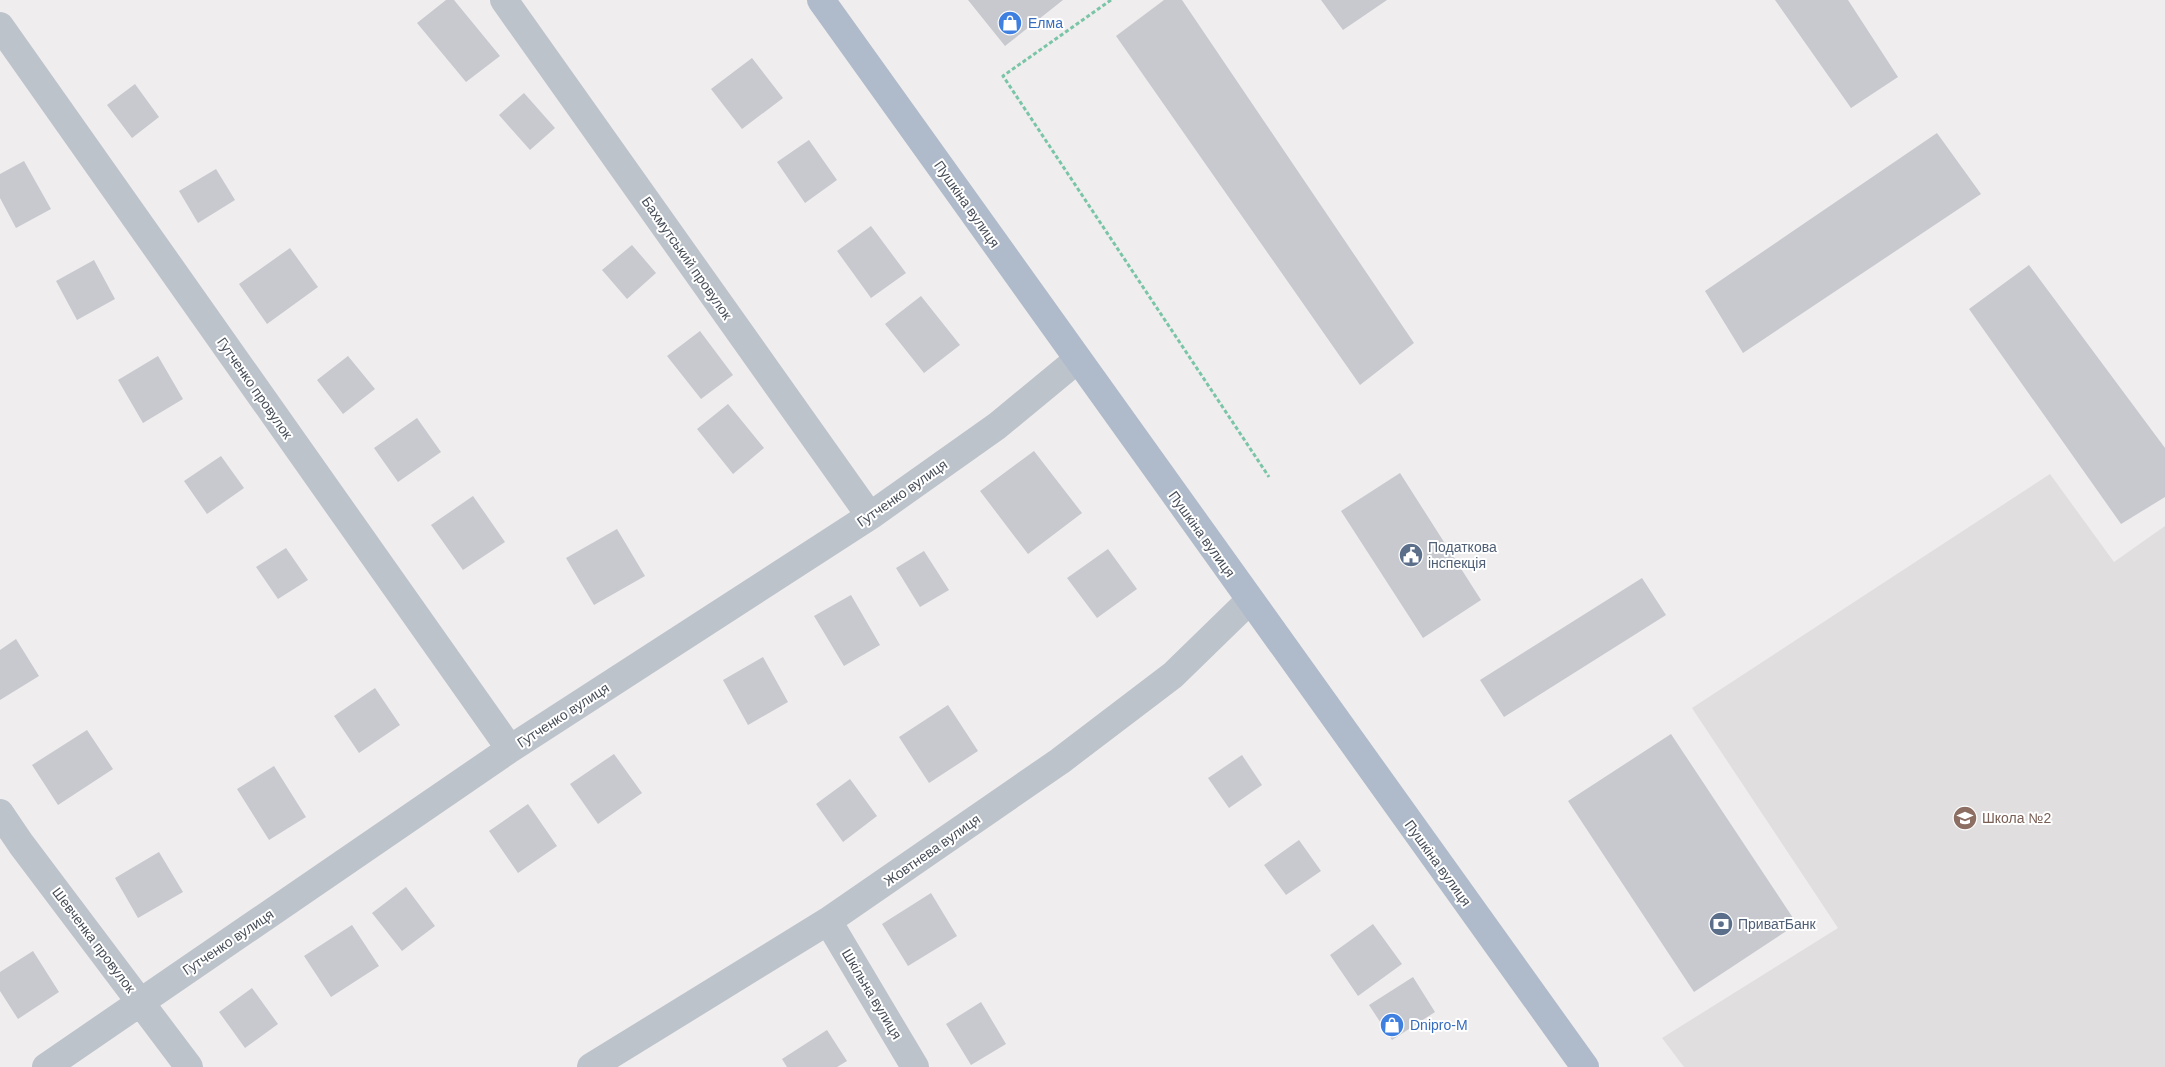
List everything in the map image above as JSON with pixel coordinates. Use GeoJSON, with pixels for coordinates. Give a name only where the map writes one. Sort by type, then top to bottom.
{"type":"FeatureCollection","features":[{"type":"Feature","properties":{"kind":"main road","name":"Пушкіна вулиця"},"geometry":{"type":"LineString","coordinates":[[821,0],[1584,1067]]}},
{"type":"Feature","properties":{"kind":"street","name":"Бахмутський провулок"},"geometry":{"type":"LineString","coordinates":[[504,0],[870,516]]}},
{"type":"Feature","properties":{"kind":"street","name":"Гутченко провулок"},"geometry":{"type":"LineString","coordinates":[[0,26],[510,749]]}},
{"type":"Feature","properties":{"kind":"street","name":"Гутченко вулиця"},"geometry":{"type":"LineString","coordinates":[[46,1067],[510,749],[870,516],[997,426],[1077,360]]}},
{"type":"Feature","properties":{"kind":"street","name":"Жовтнева вулиця"},"geometry":{"type":"LineString","coordinates":[[590,1067],[828,921],[1075,750],[1173,674],[1250,600]]}},
{"type":"Feature","properties":{"kind":"street","name":"Шевченка провулок"},"geometry":{"type":"LineString","coordinates":[[0,813],[10,848],[141,1002],[189,1067]]}},
{"type":"Feature","properties":{"kind":"street","name":"Шкільна вулиця"},"geometry":{"type":"LineString","coordinates":[[828,921],[915,1067]]}},
{"type":"Feature","properties":{"kind":"path"},"geometry":{"type":"LineString","coordinates":[[1111,0],[1003,76],[1269,477]]}},
{"type":"Feature","properties":{"kind":"shaded area","name":"Школа №2"},"geometry":{"type":"Polygon","coordinates":[[[2050,474],[2114,562],[2165,526],[2165,1067],[1684,1067],[1662,1038],[1838,928],[1692,708],[2050,474]]]}},
{"type":"Feature","properties":{"kind":"building"},"geometry":{"type":"Polygon","coordinates":[[[446,0],[454,0],[500,56],[466,82],[417,23],[446,0]]]}},
{"type":"Feature","properties":{"kind":"building","name":"Елма"},"geometry":{"type":"Polygon","coordinates":[[[968,0],[1063,0],[1005,46],[968,0]]]}},
{"type":"Feature","properties":{"kind":"building"},"geometry":{"type":"Polygon","coordinates":[[[1164,0],[1182,0],[1414,343],[1360,385],[1116,36],[1164,0]]]}},
{"type":"Feature","properties":{"kind":"building"},"geometry":{"type":"Polygon","coordinates":[[[1321,0],[1387,0],[1343,30],[1321,0]]]}},
{"type":"Feature","properties":{"kind":"building"},"geometry":{"type":"Polygon","coordinates":[[[1775,0],[1848,0],[1898,77],[1851,108],[1775,0]]]}},
{"type":"Feature","properties":{"kind":"building"},"geometry":{"type":"Polygon","coordinates":[[[752,58],[783,98],[742,129],[711,89],[752,58]]]}},
{"type":"Feature","properties":{"kind":"building"},"geometry":{"type":"Polygon","coordinates":[[[135,84],[159,117],[132,138],[107,105],[135,84]]]}},
{"type":"Feature","properties":{"kind":"building"},"geometry":{"type":"Polygon","coordinates":[[[524,93],[555,128],[530,150],[499,115],[524,93]]]}},
{"type":"Feature","properties":{"kind":"building"},"geometry":{"type":"Polygon","coordinates":[[[1937,133],[1981,194],[1743,353],[1705,291],[1937,133]]]}},
{"type":"Feature","properties":{"kind":"building"},"geometry":{"type":"Polygon","coordinates":[[[809,140],[837,180],[805,203],[777,162],[809,140]]]}},
{"type":"Feature","properties":{"kind":"building"},"geometry":{"type":"Polygon","coordinates":[[[24,161],[51,209],[16,228],[0,198],[0,174],[24,161]]]}},
{"type":"Feature","properties":{"kind":"building"},"geometry":{"type":"Polygon","coordinates":[[[216,169],[235,200],[198,223],[179,191],[216,169]]]}},
{"type":"Feature","properties":{"kind":"building"},"geometry":{"type":"Polygon","coordinates":[[[871,226],[906,273],[871,298],[837,251],[871,226]]]}},
{"type":"Feature","properties":{"kind":"building"},"geometry":{"type":"Polygon","coordinates":[[[632,245],[656,273],[627,299],[602,270],[632,245]]]}},
{"type":"Feature","properties":{"kind":"building"},"geometry":{"type":"Polygon","coordinates":[[[290,248],[318,287],[267,324],[239,284],[290,248]]]}},
{"type":"Feature","properties":{"kind":"building"},"geometry":{"type":"Polygon","coordinates":[[[94,260],[115,299],[77,320],[56,281],[94,260]]]}},
{"type":"Feature","properties":{"kind":"building"},"geometry":{"type":"Polygon","coordinates":[[[2029,265],[2165,448],[2165,497],[2121,524],[1969,309],[2029,265]]]}},
{"type":"Feature","properties":{"kind":"building"},"geometry":{"type":"Polygon","coordinates":[[[921,296],[960,345],[924,373],[885,324],[921,296]]]}},
{"type":"Feature","properties":{"kind":"building"},"geometry":{"type":"Polygon","coordinates":[[[700,331],[733,375],[701,399],[667,356],[700,331]]]}},
{"type":"Feature","properties":{"kind":"building"},"geometry":{"type":"Polygon","coordinates":[[[158,356],[183,399],[143,423],[118,380],[158,356]]]}},
{"type":"Feature","properties":{"kind":"building"},"geometry":{"type":"Polygon","coordinates":[[[348,356],[375,389],[343,414],[317,380],[348,356]]]}},
{"type":"Feature","properties":{"kind":"building"},"geometry":{"type":"Polygon","coordinates":[[[728,404],[764,448],[733,474],[697,429],[728,404]]]}},
{"type":"Feature","properties":{"kind":"building"},"geometry":{"type":"Polygon","coordinates":[[[417,418],[441,452],[398,482],[374,448],[417,418]]]}},
{"type":"Feature","properties":{"kind":"building"},"geometry":{"type":"Polygon","coordinates":[[[1034,451],[1082,513],[1028,554],[980,491],[1034,451]]]}},
{"type":"Feature","properties":{"kind":"building"},"geometry":{"type":"Polygon","coordinates":[[[221,456],[244,488],[207,514],[184,481],[221,456]]]}},
{"type":"Feature","properties":{"kind":"building","name":"Податкова інспекція"},"geometry":{"type":"Polygon","coordinates":[[[1400,473],[1481,600],[1423,638],[1341,511],[1400,473]]]}},
{"type":"Feature","properties":{"kind":"building"},"geometry":{"type":"Polygon","coordinates":[[[473,496],[505,542],[463,570],[431,525],[473,496]]]}},
{"type":"Feature","properties":{"kind":"building"},"geometry":{"type":"Polygon","coordinates":[[[617,529],[645,576],[594,605],[566,558],[617,529]]]}},
{"type":"Feature","properties":{"kind":"building"},"geometry":{"type":"Polygon","coordinates":[[[286,548],[308,580],[278,599],[256,567],[286,548]]]}},
{"type":"Feature","properties":{"kind":"building"},"geometry":{"type":"Polygon","coordinates":[[[1108,549],[1137,589],[1097,618],[1067,578],[1108,549]]]}},
{"type":"Feature","properties":{"kind":"building"},"geometry":{"type":"Polygon","coordinates":[[[924,551],[949,590],[920,607],[896,568],[924,551]]]}},
{"type":"Feature","properties":{"kind":"building"},"geometry":{"type":"Polygon","coordinates":[[[1642,578],[1666,615],[1504,717],[1480,680],[1642,578]]]}},
{"type":"Feature","properties":{"kind":"building"},"geometry":{"type":"Polygon","coordinates":[[[851,595],[880,645],[844,666],[814,616],[851,595]]]}},
{"type":"Feature","properties":{"kind":"building"},"geometry":{"type":"Polygon","coordinates":[[[16,639],[39,676],[0,700],[0,650],[16,639]]]}},
{"type":"Feature","properties":{"kind":"building"},"geometry":{"type":"Polygon","coordinates":[[[763,657],[788,702],[748,725],[723,680],[763,657]]]}},
{"type":"Feature","properties":{"kind":"building"},"geometry":{"type":"Polygon","coordinates":[[[375,688],[400,725],[359,753],[334,716],[375,688]]]}},
{"type":"Feature","properties":{"kind":"building"},"geometry":{"type":"Polygon","coordinates":[[[948,705],[978,751],[929,783],[899,737],[948,705]]]}},
{"type":"Feature","properties":{"kind":"building"},"geometry":{"type":"Polygon","coordinates":[[[87,730],[113,769],[58,805],[32,765],[87,730]]]}},
{"type":"Feature","properties":{"kind":"building"},"geometry":{"type":"Polygon","coordinates":[[[1671,734],[1797,924],[1694,992],[1568,801],[1671,734]]]}},
{"type":"Feature","properties":{"kind":"building"},"geometry":{"type":"Polygon","coordinates":[[[614,754],[642,793],[598,824],[570,784],[614,754]]]}},
{"type":"Feature","properties":{"kind":"building"},"geometry":{"type":"Polygon","coordinates":[[[1242,755],[1262,785],[1229,808],[1208,778],[1242,755]]]}},
{"type":"Feature","properties":{"kind":"building"},"geometry":{"type":"Polygon","coordinates":[[[274,766],[306,817],[269,840],[237,789],[274,766]]]}},
{"type":"Feature","properties":{"kind":"building"},"geometry":{"type":"Polygon","coordinates":[[[850,779],[877,816],[843,842],[816,804],[850,779]]]}},
{"type":"Feature","properties":{"kind":"building"},"geometry":{"type":"Polygon","coordinates":[[[528,804],[557,846],[518,873],[489,831],[528,804]]]}},
{"type":"Feature","properties":{"kind":"building"},"geometry":{"type":"Polygon","coordinates":[[[1299,840],[1321,871],[1286,895],[1264,865],[1299,840]]]}},
{"type":"Feature","properties":{"kind":"building"},"geometry":{"type":"Polygon","coordinates":[[[159,852],[183,892],[138,918],[115,878],[159,852]]]}},
{"type":"Feature","properties":{"kind":"building"},"geometry":{"type":"Polygon","coordinates":[[[406,887],[435,926],[402,951],[372,913],[406,887]]]}},
{"type":"Feature","properties":{"kind":"building"},"geometry":{"type":"Polygon","coordinates":[[[931,893],[957,936],[908,966],[882,924],[931,893]]]}},
{"type":"Feature","properties":{"kind":"building"},"geometry":{"type":"Polygon","coordinates":[[[1373,924],[1402,964],[1358,996],[1330,955],[1373,924]]]}},
{"type":"Feature","properties":{"kind":"building"},"geometry":{"type":"Polygon","coordinates":[[[352,925],[379,966],[331,997],[304,956],[352,925]]]}},
{"type":"Feature","properties":{"kind":"building"},"geometry":{"type":"Polygon","coordinates":[[[33,951],[59,992],[18,1019],[0,991],[0,972],[33,951]]]}},
{"type":"Feature","properties":{"kind":"building"},"geometry":{"type":"Polygon","coordinates":[[[1413,977],[1435,1012],[1392,1040],[1369,1005],[1413,977]]]}},
{"type":"Feature","properties":{"kind":"building"},"geometry":{"type":"Polygon","coordinates":[[[252,988],[278,1024],[245,1048],[219,1012],[252,988]]]}},
{"type":"Feature","properties":{"kind":"building"},"geometry":{"type":"Polygon","coordinates":[[[981,1002],[1006,1044],[971,1065],[946,1024],[981,1002]]]}},
{"type":"Feature","properties":{"kind":"building"},"geometry":{"type":"Polygon","coordinates":[[[827,1030],[847,1061],[837,1067],[787,1067],[782,1059],[827,1030]]]}},
{"type":"Feature","properties":{"kind":"place","name":"Елма"},"geometry":{"type":"Point","coordinates":[1010,23]}},
{"type":"Feature","properties":{"kind":"place","name":"Податкова інспекція"},"geometry":{"type":"Point","coordinates":[1411,555]}},
{"type":"Feature","properties":{"kind":"place","name":"Школа №2"},"geometry":{"type":"Point","coordinates":[1965,818]}},
{"type":"Feature","properties":{"kind":"place","name":"ПриватБанк"},"geometry":{"type":"Point","coordinates":[1721,924]}},
{"type":"Feature","properties":{"kind":"place","name":"Dnipro-M"},"geometry":{"type":"Point","coordinates":[1392,1025]}}]}
